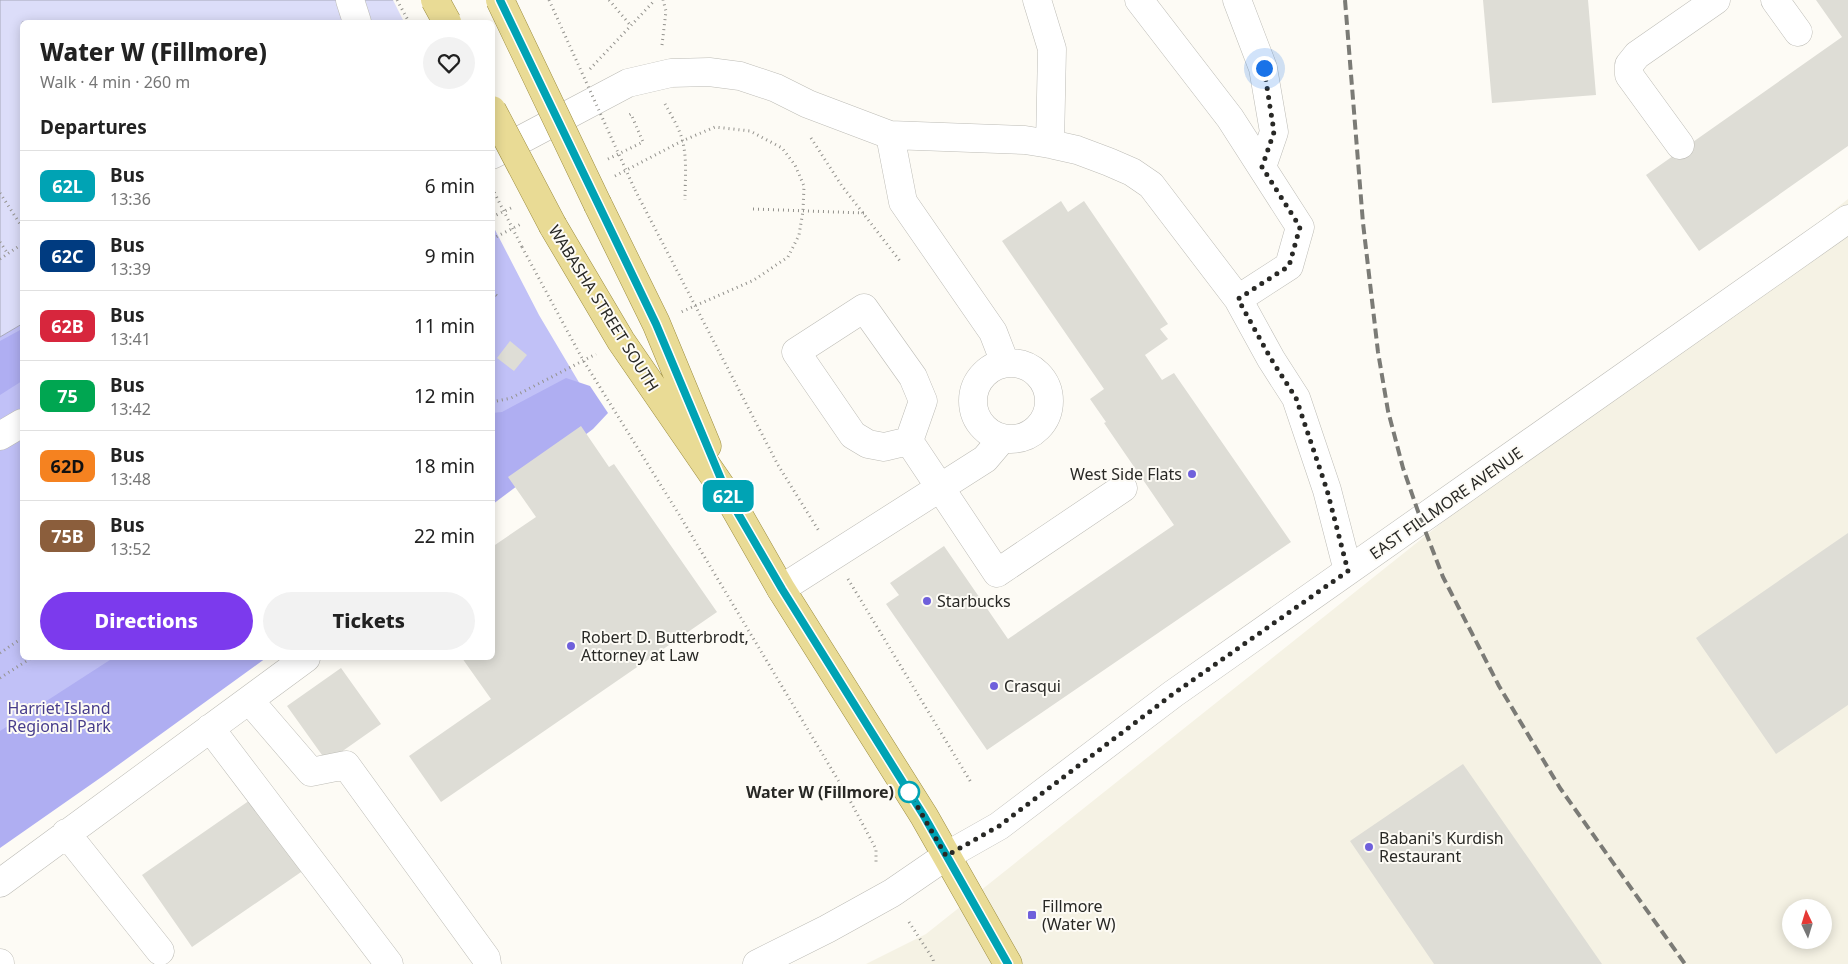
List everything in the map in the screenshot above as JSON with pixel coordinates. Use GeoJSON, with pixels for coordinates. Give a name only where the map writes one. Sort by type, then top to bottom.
{"type":"FeatureCollection","features":[{"type":"Feature","properties":{"kind":"main road"},"geometry":{"type":"LineString","coordinates":[[435,0],[446,20]]}},
{"type":"Feature","properties":{"kind":"main road","name":"WABASHA STREET SOUTH"},"geometry":{"type":"LineString","coordinates":[[500,0],[656,324],[729,498]]}},
{"type":"Feature","properties":{"kind":"main road","name":"WABASHA STREET SOUTH"},"geometry":{"type":"LineString","coordinates":[[495,117],[540,224],[729,498],[782,589],[924,816],[1008,964]]}},
{"type":"Feature","properties":{"kind":"street"},"geometry":{"type":"LineString","coordinates":[[350,0],[356,20]]}},
{"type":"Feature","properties":{"kind":"street"},"geometry":{"type":"LineString","coordinates":[[1037,0],[1052,49],[1050,144]]}},
{"type":"Feature","properties":{"kind":"street"},"geometry":{"type":"LineString","coordinates":[[1140,0],[1230,118],[1300,227],[1289,266],[1238,299]]}},
{"type":"Feature","properties":{"kind":"street"},"geometry":{"type":"LineString","coordinates":[[1237,0],[1264,68],[1274,132],[1262,167]]}},
{"type":"Feature","properties":{"kind":"street"},"geometry":{"type":"LineString","coordinates":[[1680,145],[1629,75],[1629,65],[1637,55],[1716,0]]}},
{"type":"Feature","properties":{"kind":"street"},"geometry":{"type":"LineString","coordinates":[[1776,0],[1798,32]]}},
{"type":"Feature","properties":{"kind":"street"},"geometry":{"type":"LineString","coordinates":[[495,153],[628,83],[672,72],[709,72],[740,76],[776,88],[808,104],[890,135],[1024,140],[1077,150],[1132,172],[1151,185],[1238,299],[1271,359],[1296,398],[1327,490],[1348,571]]}},
{"type":"Feature","properties":{"kind":"street"},"geometry":{"type":"LineString","coordinates":[[890,135],[903,202],[993,332],[1006,363]]}},
{"type":"Feature","properties":{"kind":"street","name":"EAST FILLMORE AVENUE"},"geometry":{"type":"LineString","coordinates":[[757,964],[827,929],[892,893],[946,856],[999,826],[1173,694],[1848,219]]}},
{"type":"Feature","properties":{"kind":"street"},"geometry":{"type":"LineString","coordinates":[[864,308],[913,377],[923,401],[909,441],[884,447],[868,444],[853,435],[796,352],[864,308]]}},
{"type":"Feature","properties":{"kind":"street"},"geometry":{"type":"LineString","coordinates":[[1006,363],[1018,363],[1029,367],[1039,375],[1046,385],[1050,397],[1049,409],[1044,421],[1037,430],[1026,437],[1014,440],[1002,439],[990,434],[980,425],[974,413],[972,400],[975,387],[982,376],[993,368],[1006,363]]}},
{"type":"Feature","properties":{"kind":"street"},"geometry":{"type":"LineString","coordinates":[[0,436],[20,424]]}},
{"type":"Feature","properties":{"kind":"street"},"geometry":{"type":"LineString","coordinates":[[782,589],[984,459],[1002,439]]}},
{"type":"Feature","properties":{"kind":"street"},"geometry":{"type":"LineString","coordinates":[[909,441],[997,573],[1123,488]]}},
{"type":"Feature","properties":{"kind":"street"},"geometry":{"type":"LineString","coordinates":[[0,882],[303,660]]}},
{"type":"Feature","properties":{"kind":"street"},"geometry":{"type":"LineString","coordinates":[[249,700],[311,772],[346,765],[486,958],[487,964]]}},
{"type":"Feature","properties":{"kind":"street"},"geometry":{"type":"LineString","coordinates":[[210,728],[389,964]]}},
{"type":"Feature","properties":{"kind":"street"},"geometry":{"type":"LineString","coordinates":[[66,832],[160,951]]}},
{"type":"Feature","properties":{"kind":"path"},"geometry":{"type":"LineString","coordinates":[[397,0],[408,20]]}},
{"type":"Feature","properties":{"kind":"path"},"geometry":{"type":"LineString","coordinates":[[549,0],[635,190],[694,306],[754,280],[788,257],[799,235],[803,211],[804,186],[795,165],[782,148],[750,131],[714,127],[682,141],[613,177]]}},
{"type":"Feature","properties":{"kind":"path"},"geometry":{"type":"LineString","coordinates":[[609,0],[631,26]]}},
{"type":"Feature","properties":{"kind":"path"},"geometry":{"type":"LineString","coordinates":[[576,81],[584,76],[655,0]]}},
{"type":"Feature","properties":{"kind":"path"},"geometry":{"type":"LineString","coordinates":[[659,75],[666,11],[663,0]]}},
{"type":"Feature","properties":{"kind":"path"},"geometry":{"type":"LineString","coordinates":[[658,103],[671,100]]}},
{"type":"Feature","properties":{"kind":"path"},"geometry":{"type":"LineString","coordinates":[[666,106],[680,133],[685,155],[685,200]]}},
{"type":"Feature","properties":{"kind":"path"},"geometry":{"type":"LineString","coordinates":[[631,114],[638,111]]}},
{"type":"Feature","properties":{"kind":"path"},"geometry":{"type":"LineString","coordinates":[[806,132],[842,186],[900,261]]}},
{"type":"Feature","properties":{"kind":"path"},"geometry":{"type":"LineString","coordinates":[[0,193],[20,224]]}},
{"type":"Feature","properties":{"kind":"path"},"geometry":{"type":"LineString","coordinates":[[495,194],[583,360],[680,516],[847,795],[876,849],[876,865]]}},
{"type":"Feature","properties":{"kind":"path"},"geometry":{"type":"LineString","coordinates":[[753,209],[864,213]]}},
{"type":"Feature","properties":{"kind":"path"},"geometry":{"type":"LineString","coordinates":[[495,238],[540,224]]}},
{"type":"Feature","properties":{"kind":"path"},"geometry":{"type":"LineString","coordinates":[[0,242],[8,254]]}},
{"type":"Feature","properties":{"kind":"path"},"geometry":{"type":"LineString","coordinates":[[0,259],[20,245]]}},
{"type":"Feature","properties":{"kind":"path"},"geometry":{"type":"LineString","coordinates":[[495,294],[500,298]]}},
{"type":"Feature","properties":{"kind":"path"},"geometry":{"type":"LineString","coordinates":[[495,401],[511,398],[583,360]]}},
{"type":"Feature","properties":{"kind":"path"},"geometry":{"type":"LineString","coordinates":[[0,653],[20,639]]}},
{"type":"Feature","properties":{"kind":"path"},"geometry":{"type":"LineString","coordinates":[[0,678],[27,660]]}},
{"type":"Feature","properties":{"kind":"path"},"geometry":{"type":"LineString","coordinates":[[909,922],[933,959],[934,964]]}},
{"type":"Feature","properties":{"kind":"shaded area"},"geometry":{"type":"Polygon","coordinates":[[[0,0],[559,0],[543,12],[495,21],[20,20],[20,325],[0,337],[0,0]]]}},
{"type":"Feature","properties":{"kind":"shaded area"},"geometry":{"type":"Polygon","coordinates":[[[1848,199],[1848,964],[866,964],[926,934],[1848,199]]]}},
{"type":"Feature","properties":{"kind":"green space"},"geometry":{"type":"Polygon","coordinates":[[[495,230],[539,315],[593,406],[495,479],[495,230]]]}},
{"type":"Feature","properties":{"kind":"green space","name":"Harriet Island Regional Park"},"geometry":{"type":"Polygon","coordinates":[[[20,325],[20,660],[246,660],[0,832],[0,337],[20,325]]]}},
{"type":"Feature","properties":{"kind":"green space"},"geometry":{"type":"Polygon","coordinates":[[[20,330],[20,382],[0,395],[0,341],[20,330]]]}},
{"type":"Feature","properties":{"kind":"green space"},"geometry":{"type":"Polygon","coordinates":[[[566,378],[590,386],[608,413],[593,429],[495,502],[495,413],[502,412],[566,378]]]}},
{"type":"Feature","properties":{"kind":"green space"},"geometry":{"type":"Polygon","coordinates":[[[110,660],[263,660],[0,848],[0,731],[110,660]]]}},
{"type":"Feature","properties":{"kind":"pier"},"geometry":{"type":"Polygon","coordinates":[[[393,0],[559,0],[560,3],[544,14],[495,40],[495,20],[403,20],[393,0]]]}},
{"type":"Feature","properties":{"kind":"building"},"geometry":{"type":"Polygon","coordinates":[[[1483,0],[1588,0],[1596,95],[1492,103],[1483,0]]]}},
{"type":"Feature","properties":{"kind":"building"},"geometry":{"type":"Polygon","coordinates":[[[1816,0],[1848,0],[1848,146],[1699,251],[1646,175],[1842,37],[1816,0]]]}},
{"type":"Feature","properties":{"kind":"building","name":"West Side Flats"},"geometry":{"type":"Polygon","coordinates":[[[1061,201],[1068,212],[1084,201],[1168,324],[1160,329],[1168,339],[1145,355],[1162,380],[1174,373],[1291,542],[987,750],[886,604],[899,595],[890,583],[944,546],[1008,639],[1174,525],[1104,423],[1106,422],[1090,399],[1104,389],[1002,241],[1061,201]]]}},
{"type":"Feature","properties":{"kind":"building"},"geometry":{"type":"Polygon","coordinates":[[[510,341],[527,355],[514,371],[497,358],[510,341]]]}},
{"type":"Feature","properties":{"kind":"building"},"geometry":{"type":"Polygon","coordinates":[[[581,426],[609,467],[614,464],[717,612],[441,802],[409,756],[491,699],[463,660],[495,660],[495,545],[536,517],[508,477],[581,426]]]}},
{"type":"Feature","properties":{"kind":"building"},"geometry":{"type":"Polygon","coordinates":[[[1848,533],[1848,705],[1776,754],[1696,638],[1848,533]]]}},
{"type":"Feature","properties":{"kind":"building"},"geometry":{"type":"Polygon","coordinates":[[[341,668],[381,724],[327,762],[287,706],[341,668]]]}},
{"type":"Feature","properties":{"kind":"building"},"geometry":{"type":"Polygon","coordinates":[[[1463,764],[1602,964],[1434,964],[1350,841],[1463,764]]]}},
{"type":"Feature","properties":{"kind":"building"},"geometry":{"type":"Polygon","coordinates":[[[253,798],[304,870],[192,947],[142,875],[253,798]]]}},
{"type":"Feature","properties":{"kind":"railway"},"geometry":{"type":"LineString","coordinates":[[1345,0],[1363,223],[1378,352],[1388,411],[1403,468],[1421,520],[1443,577],[1499,686],[1560,788],[1685,964]]}},
{"type":"Feature","properties":{"kind":"bus line","name":"62L"},"geometry":{"type":"LineString","coordinates":[[500,0],[656,324],[729,498],[782,589],[924,816],[1008,964]]}},
{"type":"Feature","properties":{"kind":"place","name":"West Side Flats"},"geometry":{"type":"Point","coordinates":[1192,474]}},
{"type":"Feature","properties":{"kind":"place","name":"Starbucks"},"geometry":{"type":"Point","coordinates":[927,601]}},
{"type":"Feature","properties":{"kind":"place","name":"Robert D. Butterbrodt, Attorney at Law"},"geometry":{"type":"Point","coordinates":[571,646]}},
{"type":"Feature","properties":{"kind":"place","name":"Crasqui"},"geometry":{"type":"Point","coordinates":[994,686]}},
{"type":"Feature","properties":{"kind":"place","name":"Water W (Fillmore)"},"geometry":{"type":"Point","coordinates":[909,792]}},
{"type":"Feature","properties":{"kind":"place","name":"Babani's Kurdish Restaurant"},"geometry":{"type":"Point","coordinates":[1369,847]}},
{"type":"Feature","properties":{"kind":"place","name":"Fillmore (Water W)"},"geometry":{"type":"Point","coordinates":[1032,915]}},
{"type":"Feature","properties":{"kind":"route"},"geometry":{"type":"LineString","coordinates":[[909,792],[946,856],[999,826],[1173,694],[1348,571],[1327,490],[1296,398],[1271,359],[1238,299],[1289,266],[1300,227],[1262,167],[1274,132],[1264,68]]}}]}
